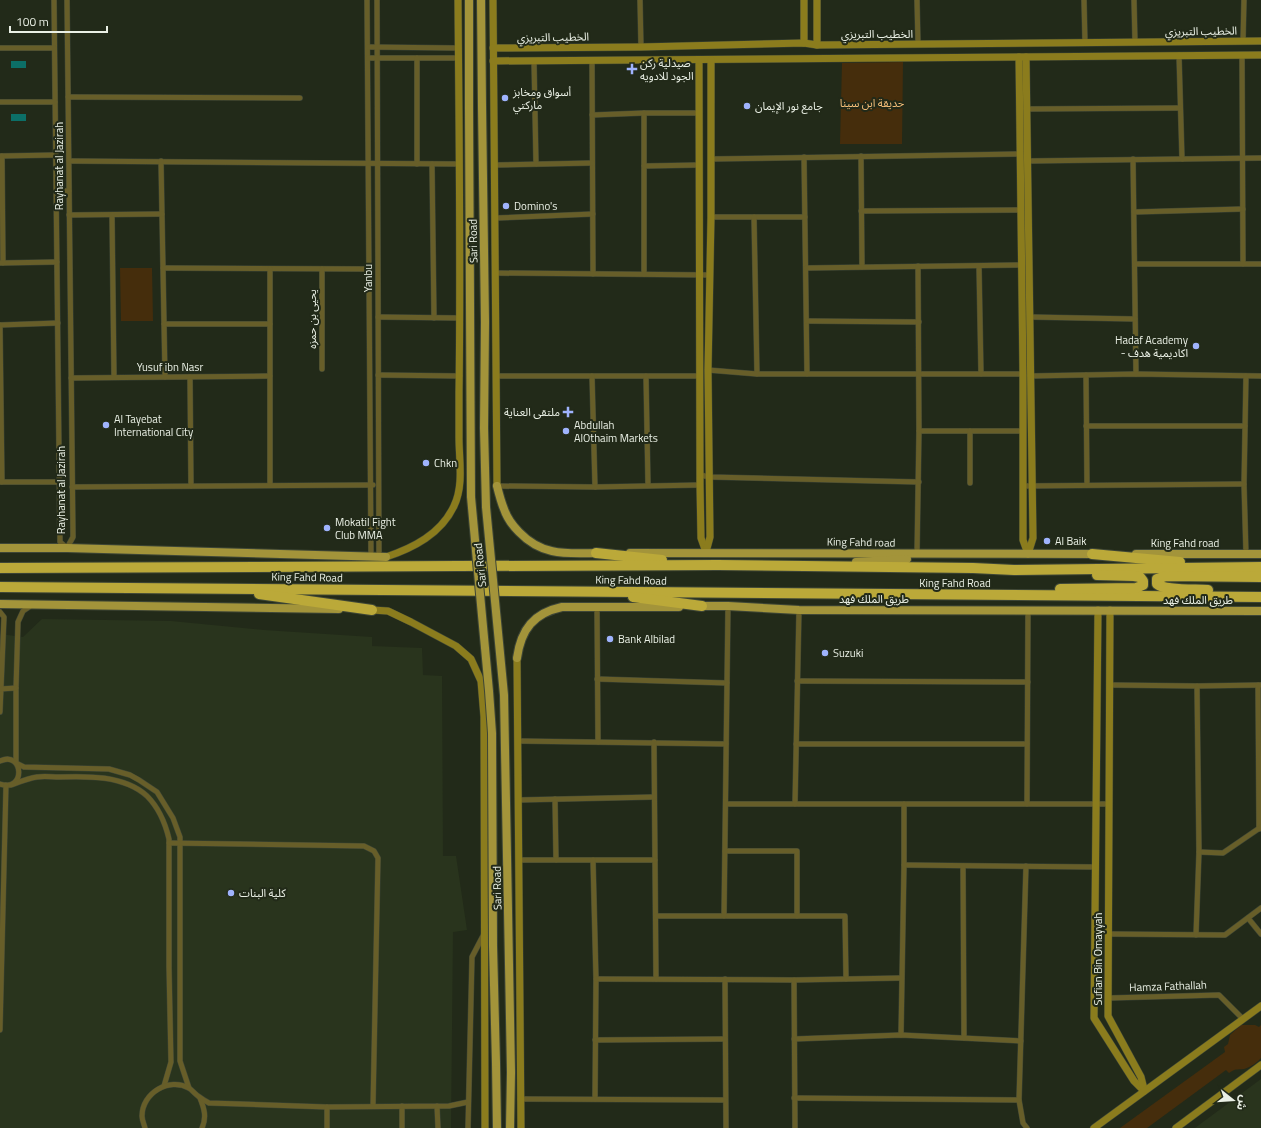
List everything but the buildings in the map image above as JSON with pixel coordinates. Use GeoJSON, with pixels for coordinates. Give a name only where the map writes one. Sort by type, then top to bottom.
{"type":"FeatureCollection","features":[{"type":"Feature","properties":{"kind":"highway"},"geometry":{"type":"LineString","coordinates":[[596,553],[718,565]]}},
{"type":"Feature","properties":{"kind":"highway"},"geometry":{"type":"LineString","coordinates":[[1092,554],[1238,567]]}},
{"type":"Feature","properties":{"kind":"highway","name":"King Fahd Road"},"geometry":{"type":"LineString","coordinates":[[0,568],[718,565],[973,568],[1014,570],[1261,567]]}},
{"type":"Feature","properties":{"kind":"highway"},"geometry":{"type":"LineString","coordinates":[[966,595],[1002,591],[1136,588],[1143,585],[1144,580],[1140,577],[1134,576],[1042,574],[1014,570]]}},
{"type":"Feature","properties":{"kind":"highway"},"geometry":{"type":"LineString","coordinates":[[1261,577],[1166,576],[1157,579],[1157,584],[1160,586],[1261,593]]}},
{"type":"Feature","properties":{"kind":"highway","name":"King Fahd Road"},"geometry":{"type":"LineString","coordinates":[[0,587],[1261,597]]}},
{"type":"Feature","properties":{"kind":"highway"},"geometry":{"type":"LineString","coordinates":[[217,588],[372,610]]}},
{"type":"Feature","properties":{"kind":"highway"},"geometry":{"type":"LineString","coordinates":[[585,592],[702,606]]}},
{"type":"Feature","properties":{"kind":"main road","name":"Sari Road"},"geometry":{"type":"LineString","coordinates":[[469,0],[471,497],[492,733],[493,946],[497,1128]]}},
{"type":"Feature","properties":{"kind":"main road","name":"Sari Road"},"geometry":{"type":"LineString","coordinates":[[481,0],[485,322],[484,428],[486,507],[504,695],[511,1072],[510,1128]]}},
{"type":"Feature","properties":{"kind":"main road","name":"King Fahd road"},"geometry":{"type":"LineString","coordinates":[[496,486],[504,510],[510,521],[527,540],[538,547],[563,553],[706,552],[917,554],[1261,554]]}},
{"type":"Feature","properties":{"kind":"main road"},"geometry":{"type":"LineString","coordinates":[[0,548],[67,548],[379,557]]}},
{"type":"Feature","properties":{"kind":"main road","name":"King Fahd Road"},"geometry":{"type":"LineString","coordinates":[[814,566],[971,554]]}},
{"type":"Feature","properties":{"kind":"main road"},"geometry":{"type":"LineString","coordinates":[[0,604],[372,610]]}},
{"type":"Feature","properties":{"kind":"main road","name":"طريق الملك فهد"},"geometry":{"type":"LineString","coordinates":[[517,658],[521,640],[528,626],[538,616],[550,610],[562,607],[597,608],[728,606],[799,610],[1261,611]]}},
{"type":"Feature","properties":{"kind":"street","name":"Rayhanat al Jazirah"},"geometry":{"type":"LineString","coordinates":[[54,0],[60,542],[67,548],[72,537],[67,0]]}},
{"type":"Feature","properties":{"kind":"street","name":"Yanbu"},"geometry":{"type":"LineString","coordinates":[[367,0],[371,485],[379,557]]}},
{"type":"Feature","properties":{"kind":"street","name":"Yanbu"},"geometry":{"type":"LineString","coordinates":[[377,0],[379,557]]}},
{"type":"Feature","properties":{"kind":"street"},"geometry":{"type":"LineString","coordinates":[[379,557],[406,550],[434,533],[454,506],[459,491],[460,318],[458,0]]}},
{"type":"Feature","properties":{"kind":"street"},"geometry":{"type":"LineString","coordinates":[[493,0],[496,486],[595,487],[700,485]]}},
{"type":"Feature","properties":{"kind":"street"},"geometry":{"type":"LineString","coordinates":[[640,0],[641,47]]}},
{"type":"Feature","properties":{"kind":"street"},"geometry":{"type":"LineString","coordinates":[[804,0],[804,43]]}},
{"type":"Feature","properties":{"kind":"street"},"geometry":{"type":"LineString","coordinates":[[817,0],[817,45]]}},
{"type":"Feature","properties":{"kind":"street"},"geometry":{"type":"LineString","coordinates":[[917,0],[918,44]]}},
{"type":"Feature","properties":{"kind":"street"},"geometry":{"type":"LineString","coordinates":[[1084,0],[1085,43]]}},
{"type":"Feature","properties":{"kind":"street"},"geometry":{"type":"LineString","coordinates":[[1134,0],[1135,42]]}},
{"type":"Feature","properties":{"kind":"street"},"geometry":{"type":"LineString","coordinates":[[1243,41],[1244,0]]}},
{"type":"Feature","properties":{"kind":"street","name":"الخطيب التبريزي"},"geometry":{"type":"LineString","coordinates":[[493,48],[641,47],[804,43],[817,45],[1261,41]]}},
{"type":"Feature","properties":{"kind":"street"},"geometry":{"type":"LineString","coordinates":[[368,47],[458,48]]}},
{"type":"Feature","properties":{"kind":"street"},"geometry":{"type":"LineString","coordinates":[[0,48],[54,48]]}},
{"type":"Feature","properties":{"kind":"street"},"geometry":{"type":"LineString","coordinates":[[493,61],[1261,54]]}},
{"type":"Feature","properties":{"kind":"street"},"geometry":{"type":"LineString","coordinates":[[1178,55],[1182,159]]}},
{"type":"Feature","properties":{"kind":"street"},"geometry":{"type":"LineString","coordinates":[[1242,55],[1243,264]]}},
{"type":"Feature","properties":{"kind":"street"},"geometry":{"type":"LineString","coordinates":[[1022,57],[1028,161],[1030,317],[1023,431],[1024,540],[1028,554]]}},
{"type":"Feature","properties":{"kind":"street"},"geometry":{"type":"LineString","coordinates":[[1022,57],[1020,154],[1022,265],[1033,538],[1028,554]]}},
{"type":"Feature","properties":{"kind":"street"},"geometry":{"type":"LineString","coordinates":[[368,58],[458,58]]}},
{"type":"Feature","properties":{"kind":"street"},"geometry":{"type":"LineString","coordinates":[[417,58],[418,164]]}},
{"type":"Feature","properties":{"kind":"street"},"geometry":{"type":"LineString","coordinates":[[592,60],[593,274]]}},
{"type":"Feature","properties":{"kind":"street"},"geometry":{"type":"LineString","coordinates":[[699,60],[700,485],[701,538],[706,552]]}},
{"type":"Feature","properties":{"kind":"street"},"geometry":{"type":"LineString","coordinates":[[706,552],[710,537],[708,370],[712,217],[711,60]]}},
{"type":"Feature","properties":{"kind":"street"},"geometry":{"type":"LineString","coordinates":[[534,61],[536,164]]}},
{"type":"Feature","properties":{"kind":"street"},"geometry":{"type":"LineString","coordinates":[[68,97],[300,98]]}},
{"type":"Feature","properties":{"kind":"street"},"geometry":{"type":"LineString","coordinates":[[0,102],[55,102]]}},
{"type":"Feature","properties":{"kind":"street"},"geometry":{"type":"LineString","coordinates":[[1026,109],[1180,108]]}},
{"type":"Feature","properties":{"kind":"street"},"geometry":{"type":"LineString","coordinates":[[592,115],[644,113],[699,114]]}},
{"type":"Feature","properties":{"kind":"street"},"geometry":{"type":"LineString","coordinates":[[644,113],[644,274]]}},
{"type":"Feature","properties":{"kind":"street"},"geometry":{"type":"LineString","coordinates":[[711,159],[1020,154]]}},
{"type":"Feature","properties":{"kind":"street"},"geometry":{"type":"LineString","coordinates":[[56,155],[1,156],[1,263],[57,262]]}},
{"type":"Feature","properties":{"kind":"street"},"geometry":{"type":"LineString","coordinates":[[860,156],[862,267]]}},
{"type":"Feature","properties":{"kind":"street"},"geometry":{"type":"LineString","coordinates":[[804,157],[807,374]]}},
{"type":"Feature","properties":{"kind":"street"},"geometry":{"type":"LineString","coordinates":[[1028,161],[1261,158]]}},
{"type":"Feature","properties":{"kind":"street"},"geometry":{"type":"LineString","coordinates":[[1133,159],[1136,374]]}},
{"type":"Feature","properties":{"kind":"street"},"geometry":{"type":"LineString","coordinates":[[69,160],[459,164]]}},
{"type":"Feature","properties":{"kind":"street"},"geometry":{"type":"LineString","coordinates":[[161,162],[165,377]]}},
{"type":"Feature","properties":{"kind":"street"},"geometry":{"type":"LineString","coordinates":[[432,164],[434,318]]}},
{"type":"Feature","properties":{"kind":"street"},"geometry":{"type":"LineString","coordinates":[[494,165],[592,164]]}},
{"type":"Feature","properties":{"kind":"street"},"geometry":{"type":"LineString","coordinates":[[644,166],[699,165]]}},
{"type":"Feature","properties":{"kind":"street"},"geometry":{"type":"LineString","coordinates":[[56,191],[69,191]]}},
{"type":"Feature","properties":{"kind":"street"},"geometry":{"type":"LineString","coordinates":[[1134,212],[1243,209]]}},
{"type":"Feature","properties":{"kind":"street"},"geometry":{"type":"LineString","coordinates":[[861,211],[1021,210]]}},
{"type":"Feature","properties":{"kind":"street"},"geometry":{"type":"LineString","coordinates":[[112,214],[114,377]]}},
{"type":"Feature","properties":{"kind":"street"},"geometry":{"type":"LineString","coordinates":[[69,215],[162,214]]}},
{"type":"Feature","properties":{"kind":"street"},"geometry":{"type":"LineString","coordinates":[[494,218],[593,214]]}},
{"type":"Feature","properties":{"kind":"street"},"geometry":{"type":"LineString","coordinates":[[712,217],[805,217]]}},
{"type":"Feature","properties":{"kind":"street"},"geometry":{"type":"LineString","coordinates":[[754,217],[757,374]]}},
{"type":"Feature","properties":{"kind":"street"},"geometry":{"type":"LineString","coordinates":[[1135,264],[1261,264]]}},
{"type":"Feature","properties":{"kind":"street"},"geometry":{"type":"LineString","coordinates":[[806,268],[1022,265]]}},
{"type":"Feature","properties":{"kind":"street"},"geometry":{"type":"LineString","coordinates":[[917,554],[919,482],[918,266]]}},
{"type":"Feature","properties":{"kind":"street"},"geometry":{"type":"LineString","coordinates":[[979,266],[982,374]]}},
{"type":"Feature","properties":{"kind":"street"},"geometry":{"type":"LineString","coordinates":[[163,268],[369,269]]}},
{"type":"Feature","properties":{"kind":"street"},"geometry":{"type":"LineString","coordinates":[[270,269],[270,485]]}},
{"type":"Feature","properties":{"kind":"street","name":"يحيى بن حمزه"},"geometry":{"type":"LineString","coordinates":[[322,269],[322,369]]}},
{"type":"Feature","properties":{"kind":"street"},"geometry":{"type":"LineString","coordinates":[[495,273],[710,275]]}},
{"type":"Feature","properties":{"kind":"street"},"geometry":{"type":"LineString","coordinates":[[378,317],[460,318]]}},
{"type":"Feature","properties":{"kind":"street"},"geometry":{"type":"LineString","coordinates":[[1030,317],[1135,319]]}},
{"type":"Feature","properties":{"kind":"street"},"geometry":{"type":"LineString","coordinates":[[807,321],[919,322]]}},
{"type":"Feature","properties":{"kind":"street"},"geometry":{"type":"LineString","coordinates":[[58,323],[0,325],[1,482],[60,482]]}},
{"type":"Feature","properties":{"kind":"street"},"geometry":{"type":"LineString","coordinates":[[164,324],[270,324]]}},
{"type":"Feature","properties":{"kind":"street"},"geometry":{"type":"LineString","coordinates":[[708,370],[757,374],[1136,374],[1261,376]]}},
{"type":"Feature","properties":{"kind":"street"},"geometry":{"type":"LineString","coordinates":[[378,375],[460,376]]}},
{"type":"Feature","properties":{"kind":"street"},"geometry":{"type":"LineString","coordinates":[[1086,375],[1087,485]]}},
{"type":"Feature","properties":{"kind":"street","name":"Yusuf ibn Nasr"},"geometry":{"type":"LineString","coordinates":[[71,378],[270,376]]}},
{"type":"Feature","properties":{"kind":"street"},"geometry":{"type":"LineString","coordinates":[[496,376],[699,376]]}},
{"type":"Feature","properties":{"kind":"street"},"geometry":{"type":"LineString","coordinates":[[592,376],[595,487]]}},
{"type":"Feature","properties":{"kind":"street"},"geometry":{"type":"LineString","coordinates":[[646,376],[648,485]]}},
{"type":"Feature","properties":{"kind":"street"},"geometry":{"type":"LineString","coordinates":[[1246,376],[1244,484],[1246,554]]}},
{"type":"Feature","properties":{"kind":"street"},"geometry":{"type":"LineString","coordinates":[[190,377],[191,486]]}},
{"type":"Feature","properties":{"kind":"street"},"geometry":{"type":"LineString","coordinates":[[1086,426],[1245,426]]}},
{"type":"Feature","properties":{"kind":"street"},"geometry":{"type":"LineString","coordinates":[[919,431],[1023,431]]}},
{"type":"Feature","properties":{"kind":"street"},"geometry":{"type":"LineString","coordinates":[[970,431],[970,483]]}},
{"type":"Feature","properties":{"kind":"street"},"geometry":{"type":"LineString","coordinates":[[700,475],[710,477],[919,482]]}},
{"type":"Feature","properties":{"kind":"street"},"geometry":{"type":"LineString","coordinates":[[1023,486],[1244,484]]}},
{"type":"Feature","properties":{"kind":"street"},"geometry":{"type":"LineString","coordinates":[[72,487],[379,485]]}},
{"type":"Feature","properties":{"kind":"street"},"geometry":{"type":"LineString","coordinates":[[6,785],[15,782],[20,773],[16,763],[18,622],[23,611],[33,604]]}},
{"type":"Feature","properties":{"kind":"street"},"geometry":{"type":"LineString","coordinates":[[724,916],[728,606]]}},
{"type":"Feature","properties":{"kind":"street"},"geometry":{"type":"LineString","coordinates":[[597,608],[598,742]]}},
{"type":"Feature","properties":{"kind":"street"},"geometry":{"type":"LineString","coordinates":[[372,610],[388,611],[456,646],[471,659],[481,681],[484,717],[485,1128]]}},
{"type":"Feature","properties":{"kind":"street"},"geometry":{"type":"LineString","coordinates":[[795,804],[799,610]]}},
{"type":"Feature","properties":{"kind":"street"},"geometry":{"type":"LineString","coordinates":[[1026,804],[1028,610]]}},
{"type":"Feature","properties":{"kind":"street","name":"Sufian Bin Omayyah"},"geometry":{"type":"LineString","coordinates":[[1098,610],[1094,1018],[1134,1081],[1144,1091]]}},
{"type":"Feature","properties":{"kind":"street","name":"Sufian Bin Omayyah"},"geometry":{"type":"LineString","coordinates":[[1110,610],[1108,1016],[1141,1077],[1144,1091]]}},
{"type":"Feature","properties":{"kind":"street"},"geometry":{"type":"LineString","coordinates":[[0,612],[4,617],[0,712]]}},
{"type":"Feature","properties":{"kind":"street"},"geometry":{"type":"LineString","coordinates":[[517,658],[521,1128]]}},
{"type":"Feature","properties":{"kind":"street"},"geometry":{"type":"LineString","coordinates":[[597,679],[727,683]]}},
{"type":"Feature","properties":{"kind":"street"},"geometry":{"type":"LineString","coordinates":[[798,681],[1028,682]]}},
{"type":"Feature","properties":{"kind":"street"},"geometry":{"type":"LineString","coordinates":[[1110,685],[1260,685],[1260,828],[1223,853],[1199,852]]}},
{"type":"Feature","properties":{"kind":"street"},"geometry":{"type":"LineString","coordinates":[[1196,934],[1199,852],[1197,686]]}},
{"type":"Feature","properties":{"kind":"street"},"geometry":{"type":"LineString","coordinates":[[0,689],[16,688]]}},
{"type":"Feature","properties":{"kind":"street"},"geometry":{"type":"LineString","coordinates":[[518,741],[726,744]]}},
{"type":"Feature","properties":{"kind":"street"},"geometry":{"type":"LineString","coordinates":[[654,742],[656,979]]}},
{"type":"Feature","properties":{"kind":"street"},"geometry":{"type":"LineString","coordinates":[[796,744],[1027,744]]}},
{"type":"Feature","properties":{"kind":"street"},"geometry":{"type":"LineString","coordinates":[[0,761],[7,759],[12,760],[24,767],[109,769],[134,778],[157,792],[173,818],[180,837],[180,1061],[189,1088]]}},
{"type":"Feature","properties":{"kind":"street"},"geometry":{"type":"LineString","coordinates":[[6,785],[37,777],[65,776],[110,779],[128,784],[146,795],[165,822],[169,838],[171,1062],[164,1086]]}},
{"type":"Feature","properties":{"kind":"street"},"geometry":{"type":"LineString","coordinates":[[0,1030],[6,785]]}},
{"type":"Feature","properties":{"kind":"street"},"geometry":{"type":"LineString","coordinates":[[518,800],[654,797]]}},
{"type":"Feature","properties":{"kind":"street"},"geometry":{"type":"LineString","coordinates":[[555,799],[556,860]]}},
{"type":"Feature","properties":{"kind":"street"},"geometry":{"type":"LineString","coordinates":[[726,804],[1109,804]]}},
{"type":"Feature","properties":{"kind":"street"},"geometry":{"type":"LineString","coordinates":[[901,1035],[904,804]]}},
{"type":"Feature","properties":{"kind":"street"},"geometry":{"type":"LineString","coordinates":[[169,842],[364,846],[374,851],[378,858],[373,1106]]}},
{"type":"Feature","properties":{"kind":"street"},"geometry":{"type":"LineString","coordinates":[[725,851],[797,851],[798,916]]}},
{"type":"Feature","properties":{"kind":"street"},"geometry":{"type":"LineString","coordinates":[[519,860],[655,860]]}},
{"type":"Feature","properties":{"kind":"street"},"geometry":{"type":"LineString","coordinates":[[594,860],[596,979],[595,1100]]}},
{"type":"Feature","properties":{"kind":"street"},"geometry":{"type":"LineString","coordinates":[[904,865],[1096,867]]}},
{"type":"Feature","properties":{"kind":"street"},"geometry":{"type":"LineString","coordinates":[[963,866],[964,1038]]}},
{"type":"Feature","properties":{"kind":"street"},"geometry":{"type":"LineString","coordinates":[[1026,866],[1019,1100],[1023,1123],[1027,1128]]}},
{"type":"Feature","properties":{"kind":"street"},"geometry":{"type":"LineString","coordinates":[[1109,934],[1225,935],[1261,908]]}},
{"type":"Feature","properties":{"kind":"street"},"geometry":{"type":"LineString","coordinates":[[656,916],[845,916],[846,979]]}},
{"type":"Feature","properties":{"kind":"street"},"geometry":{"type":"LineString","coordinates":[[1248,918],[1261,934]]}},
{"type":"Feature","properties":{"kind":"street"},"geometry":{"type":"LineString","coordinates":[[468,1128],[472,957],[484,933]]}},
{"type":"Feature","properties":{"kind":"street"},"geometry":{"type":"LineString","coordinates":[[169,969],[179,969]]}},
{"type":"Feature","properties":{"kind":"street"},"geometry":{"type":"LineString","coordinates":[[596,979],[794,980],[902,978]]}},
{"type":"Feature","properties":{"kind":"street"},"geometry":{"type":"LineString","coordinates":[[725,979],[726,1128]]}},
{"type":"Feature","properties":{"kind":"street"},"geometry":{"type":"LineString","coordinates":[[794,980],[795,1128]]}},
{"type":"Feature","properties":{"kind":"street","name":"Hamza Fathallah"},"geometry":{"type":"LineString","coordinates":[[1108,998],[1218,995],[1243,1019]]}},
{"type":"Feature","properties":{"kind":"street"},"geometry":{"type":"LineString","coordinates":[[1094,1128],[1261,1006]]}},
{"type":"Feature","properties":{"kind":"street"},"geometry":{"type":"LineString","coordinates":[[794,1039],[901,1035],[1021,1041]]}},
{"type":"Feature","properties":{"kind":"street"},"geometry":{"type":"LineString","coordinates":[[595,1040],[725,1039]]}},
{"type":"Feature","properties":{"kind":"street"},"geometry":{"type":"LineString","coordinates":[[1176,1128],[1261,1065]]}},
{"type":"Feature","properties":{"kind":"street"},"geometry":{"type":"LineString","coordinates":[[511,1072],[514,1128]]}},
{"type":"Feature","properties":{"kind":"street"},"geometry":{"type":"LineString","coordinates":[[145,1128],[142,1116],[145,1103],[153,1092],[164,1086],[177,1084],[189,1088],[209,1103],[327,1107],[449,1106],[468,1102]]}},
{"type":"Feature","properties":{"kind":"street"},"geometry":{"type":"LineString","coordinates":[[199,1097],[205,1109],[205,1122],[202,1128]]}},
{"type":"Feature","properties":{"kind":"street"},"geometry":{"type":"LineString","coordinates":[[794,1098],[1019,1100]]}},
{"type":"Feature","properties":{"kind":"street"},"geometry":{"type":"LineString","coordinates":[[520,1099],[725,1100]]}},
{"type":"Feature","properties":{"kind":"street"},"geometry":{"type":"LineString","coordinates":[[402,1106],[402,1128]]}},
{"type":"Feature","properties":{"kind":"street"},"geometry":{"type":"LineString","coordinates":[[437,1106],[438,1128]]}},
{"type":"Feature","properties":{"kind":"street"},"geometry":{"type":"LineString","coordinates":[[327,1107],[327,1128]]}},
{"type":"Feature","properties":{"kind":"shaded area","name":"كلية البنات"},"geometry":{"type":"Polygon","coordinates":[[[42,619],[171,621],[264,630],[372,637],[372,646],[422,648],[423,675],[442,676],[443,856],[456,856],[467,930],[453,932],[451,1128],[0,1128],[0,634],[23,637],[42,619]]]}},
{"type":"Feature","properties":{"kind":"shaded area"},"geometry":{"type":"Polygon","coordinates":[[[1261,1079],[1261,1128],[1195,1128],[1261,1079]]]}},
{"type":"Feature","properties":{"kind":"green space","name":"حديقة ابن سينا"},"geometry":{"type":"Polygon","coordinates":[[[903,62],[902,144],[840,144],[842,63],[903,62]]]}},
{"type":"Feature","properties":{"kind":"green space"},"geometry":{"type":"Polygon","coordinates":[[[120,268],[152,268],[153,321],[121,321],[120,268]]]}},
{"type":"Feature","properties":{"kind":"green space"},"geometry":{"type":"Polygon","coordinates":[[[1241,1025],[1255,1025],[1259,1027],[1261,1025],[1261,1058],[1258,1062],[1244,1069],[1235,1070],[1229,1073],[1226,1070],[1147,1128],[1120,1128],[1225,1052],[1224,1047],[1228,1044],[1230,1035],[1241,1025]]]}},
{"type":"Feature","properties":{"kind":"water"},"geometry":{"type":"Polygon","coordinates":[[[11,61],[26,61],[26,68],[11,68],[11,61]]]}},
{"type":"Feature","properties":{"kind":"water"},"geometry":{"type":"Polygon","coordinates":[[[11,114],[26,114],[26,121],[11,121],[11,114]]]}},
{"type":"Feature","properties":{"kind":"place","name":"صيدلية ركن الجود للادويه"},"geometry":{"type":"Point","coordinates":[632,69]}},
{"type":"Feature","properties":{"kind":"place","name":"أسواق ومخابز ماركتي"},"geometry":{"type":"Point","coordinates":[505,98]}},
{"type":"Feature","properties":{"kind":"place","name":"جامع نور الإيمان"},"geometry":{"type":"Point","coordinates":[747,106]}},
{"type":"Feature","properties":{"kind":"place","name":"Domino's"},"geometry":{"type":"Point","coordinates":[506,206]}},
{"type":"Feature","properties":{"kind":"place","name":"Hadaf Academy - اكاديمية هدف"},"geometry":{"type":"Point","coordinates":[1196,346]}},
{"type":"Feature","properties":{"kind":"place","name":"ملتقى العناية"},"geometry":{"type":"Point","coordinates":[568,412]}},
{"type":"Feature","properties":{"kind":"place","name":"Al Tayebat International City"},"geometry":{"type":"Point","coordinates":[106,425]}},
{"type":"Feature","properties":{"kind":"place","name":"Abdullah AlOthaim Markets"},"geometry":{"type":"Point","coordinates":[566,431]}},
{"type":"Feature","properties":{"kind":"place","name":"Chkn"},"geometry":{"type":"Point","coordinates":[426,463]}},
{"type":"Feature","properties":{"kind":"place","name":"Mokatil Fight Club MMA"},"geometry":{"type":"Point","coordinates":[327,528]}},
{"type":"Feature","properties":{"kind":"place","name":"Al Baik"},"geometry":{"type":"Point","coordinates":[1047,541]}},
{"type":"Feature","properties":{"kind":"place","name":"Bank Albilad"},"geometry":{"type":"Point","coordinates":[610,639]}},
{"type":"Feature","properties":{"kind":"place","name":"Suzuki"},"geometry":{"type":"Point","coordinates":[825,653]}},
{"type":"Feature","properties":{"kind":"place","name":"كلية البنات"},"geometry":{"type":"Point","coordinates":[231,893]}}]}
